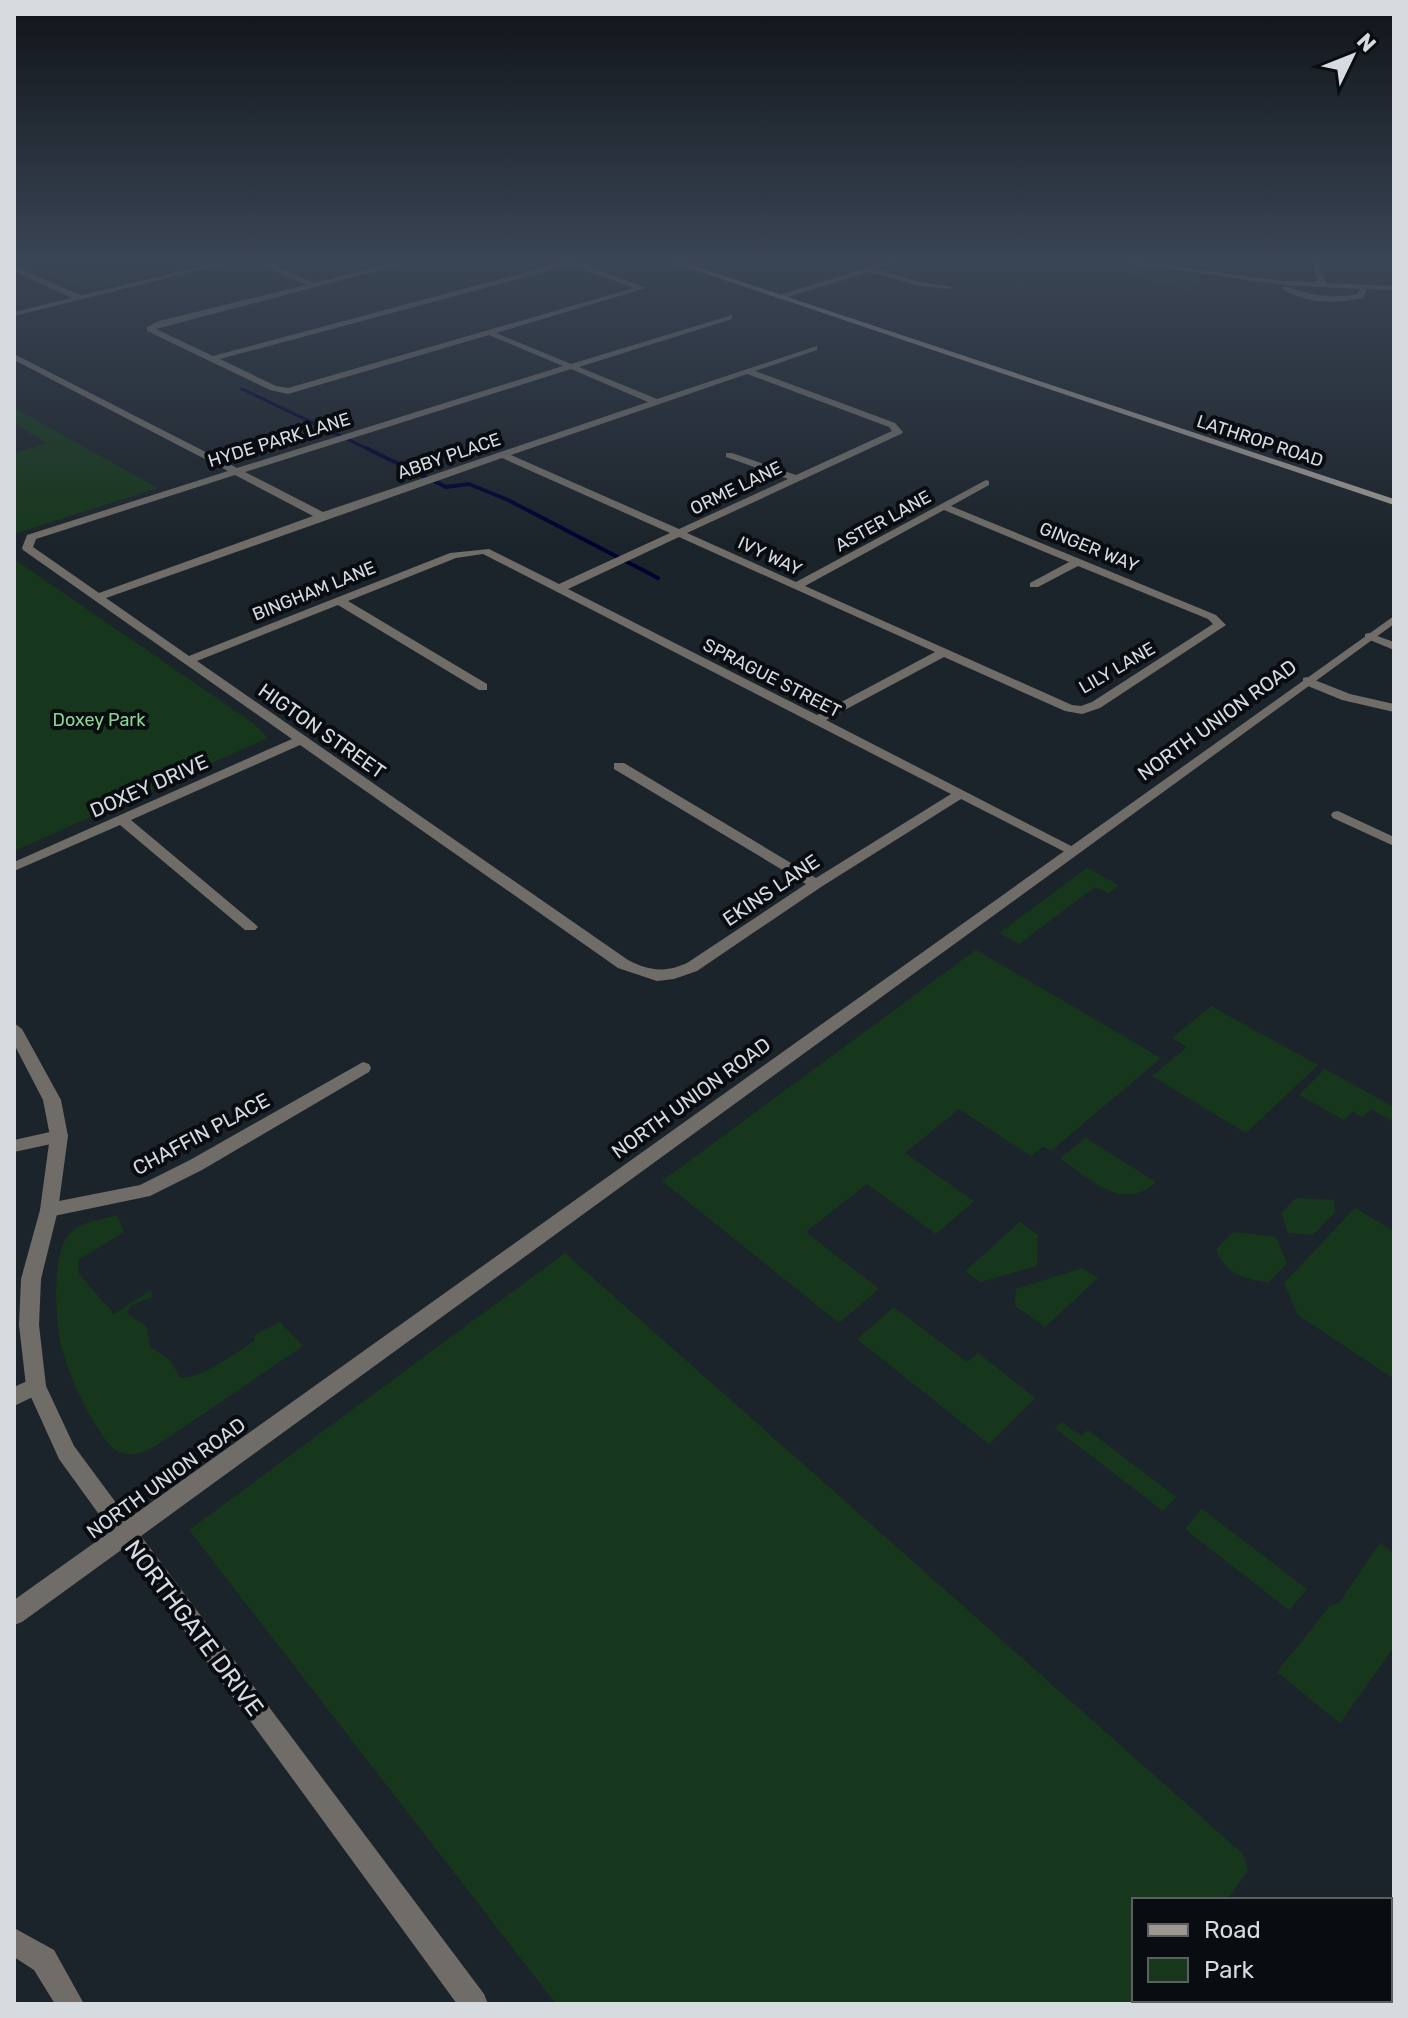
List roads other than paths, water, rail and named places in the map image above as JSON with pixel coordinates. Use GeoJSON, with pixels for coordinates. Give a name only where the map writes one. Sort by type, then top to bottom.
{"type":"FeatureCollection","features":[{"type":"Feature","properties":{"kind":"main road","name":"LATHROP ROAD"},"geometry":{"type":"LineString","coordinates":[[948,352],[1394,493]]}},
{"type":"Feature","properties":{"kind":"main road","name":"LATHROP ROAD"},"geometry":{"type":"LineString","coordinates":[[958,352],[1394,502]]}},
{"type":"Feature","properties":{"kind":"street"},"geometry":{"type":"LineString","coordinates":[[196,352],[273,388],[288,391],[427,352]]}},
{"type":"Feature","properties":{"kind":"street"},"geometry":{"type":"LineString","coordinates":[[211,359],[236,352]]}},
{"type":"Feature","properties":{"kind":"street"},"geometry":{"type":"LineString","coordinates":[[537,352],[657,402]]}},
{"type":"Feature","properties":{"kind":"street","name":"HYDE PARK LANE"},"geometry":{"type":"LineString","coordinates":[[26,544],[38,534],[616,352]]}},
{"type":"Feature","properties":{"kind":"street","name":"ABBY PLACE"},"geometry":{"type":"LineString","coordinates":[[96,598],[322,516],[802,352]]}},
{"type":"Feature","properties":{"kind":"street"},"geometry":{"type":"LineString","coordinates":[[14,357],[322,516]]}},
{"type":"Feature","properties":{"kind":"street","name":"ORME LANE"},"geometry":{"type":"LineString","coordinates":[[558,589],[898,432],[892,425],[748,371]]}},
{"type":"Feature","properties":{"kind":"street","name":"IVY WAY"},"geometry":{"type":"LineString","coordinates":[[504,455],[1022,690]]}},
{"type":"Feature","properties":{"kind":"street"},"geometry":{"type":"LineString","coordinates":[[729,455],[794,478]]}},
{"type":"Feature","properties":{"kind":"street","name":"ASTER LANE"},"geometry":{"type":"LineString","coordinates":[[794,587],[986,483]]}},
{"type":"Feature","properties":{"kind":"street","name":"GINGER WAY"},"geometry":{"type":"LineString","coordinates":[[943,506],[1220,622]]}},
{"type":"Feature","properties":{"kind":"street","name":"HIGTON STREET"},"geometry":{"type":"LineString","coordinates":[[26,544],[39,559],[599,948]]}},
{"type":"Feature","properties":{"kind":"street","name":"SPRAGUE STREET"},"geometry":{"type":"LineString","coordinates":[[454,555],[485,551],[1072,850]]}},
{"type":"Feature","properties":{"kind":"street","name":"BINGHAM LANE"},"geometry":{"type":"LineString","coordinates":[[187,661],[454,555]]}},
{"type":"Feature","properties":{"kind":"street"},"geometry":{"type":"LineString","coordinates":[[1034,585],[1077,562]]}},
{"type":"Feature","properties":{"kind":"street"},"geometry":{"type":"LineString","coordinates":[[340,601],[483,687]]}},
{"type":"Feature","properties":{"kind":"street","name":"NORTH UNION ROAD"},"geometry":{"type":"LineString","coordinates":[[14,1614],[1394,619]]}},
{"type":"Feature","properties":{"kind":"street","name":"LILY LANE"},"geometry":{"type":"LineString","coordinates":[[1022,690],[1052,703],[1082,710],[1218,628],[1220,622]]}},
{"type":"Feature","properties":{"kind":"street"},"geometry":{"type":"LineString","coordinates":[[1369,636],[1394,646]]}},
{"type":"Feature","properties":{"kind":"street"},"geometry":{"type":"LineString","coordinates":[[815,721],[942,653]]}},
{"type":"Feature","properties":{"kind":"street"},"geometry":{"type":"LineString","coordinates":[[1307,681],[1346,697],[1394,708]]}},
{"type":"Feature","properties":{"kind":"street","name":"DOXEY DRIVE"},"geometry":{"type":"LineString","coordinates":[[14,867],[300,740]]}},
{"type":"Feature","properties":{"kind":"street"},"geometry":{"type":"LineString","coordinates":[[619,766],[816,884]]}},
{"type":"Feature","properties":{"kind":"street","name":"EKINS LANE"},"geometry":{"type":"LineString","coordinates":[[599,948],[645,975],[676,976],[961,793]]}},
{"type":"Feature","properties":{"kind":"street"},"geometry":{"type":"LineString","coordinates":[[1338,815],[1394,842]]}},
{"type":"Feature","properties":{"kind":"street"},"geometry":{"type":"LineString","coordinates":[[123,820],[250,927]]}},
{"type":"Feature","properties":{"kind":"street","name":"NORTHGATE DRIVE"},"geometry":{"type":"LineString","coordinates":[[14,1029],[52,1100],[59,1136],[49,1210],[31,1279],[25,1392],[124,1535],[474,2004]]}},
{"type":"Feature","properties":{"kind":"street","name":"CHAFFIN PLACE"},"geometry":{"type":"LineString","coordinates":[[49,1210],[144,1191],[196,1165],[363,1068]]}},
{"type":"Feature","properties":{"kind":"street"},"geometry":{"type":"LineString","coordinates":[[14,1146],[59,1136]]}},
{"type":"Feature","properties":{"kind":"street"},"geometry":{"type":"LineString","coordinates":[[16,1941],[44,1960],[70,2004]]}},
{"type":"Feature","properties":{"kind":"waterway"},"geometry":{"type":"LineString","coordinates":[[242,389],[370,450]]}},
{"type":"Feature","properties":{"kind":"waterway"},"geometry":{"type":"LineString","coordinates":[[366,448],[446,487],[469,484],[508,500],[658,578]]}},
{"type":"Feature","properties":{"kind":"park label","name":"Doxey Park"},"geometry":{"type":"Point","coordinates":[99,720]}}]}
